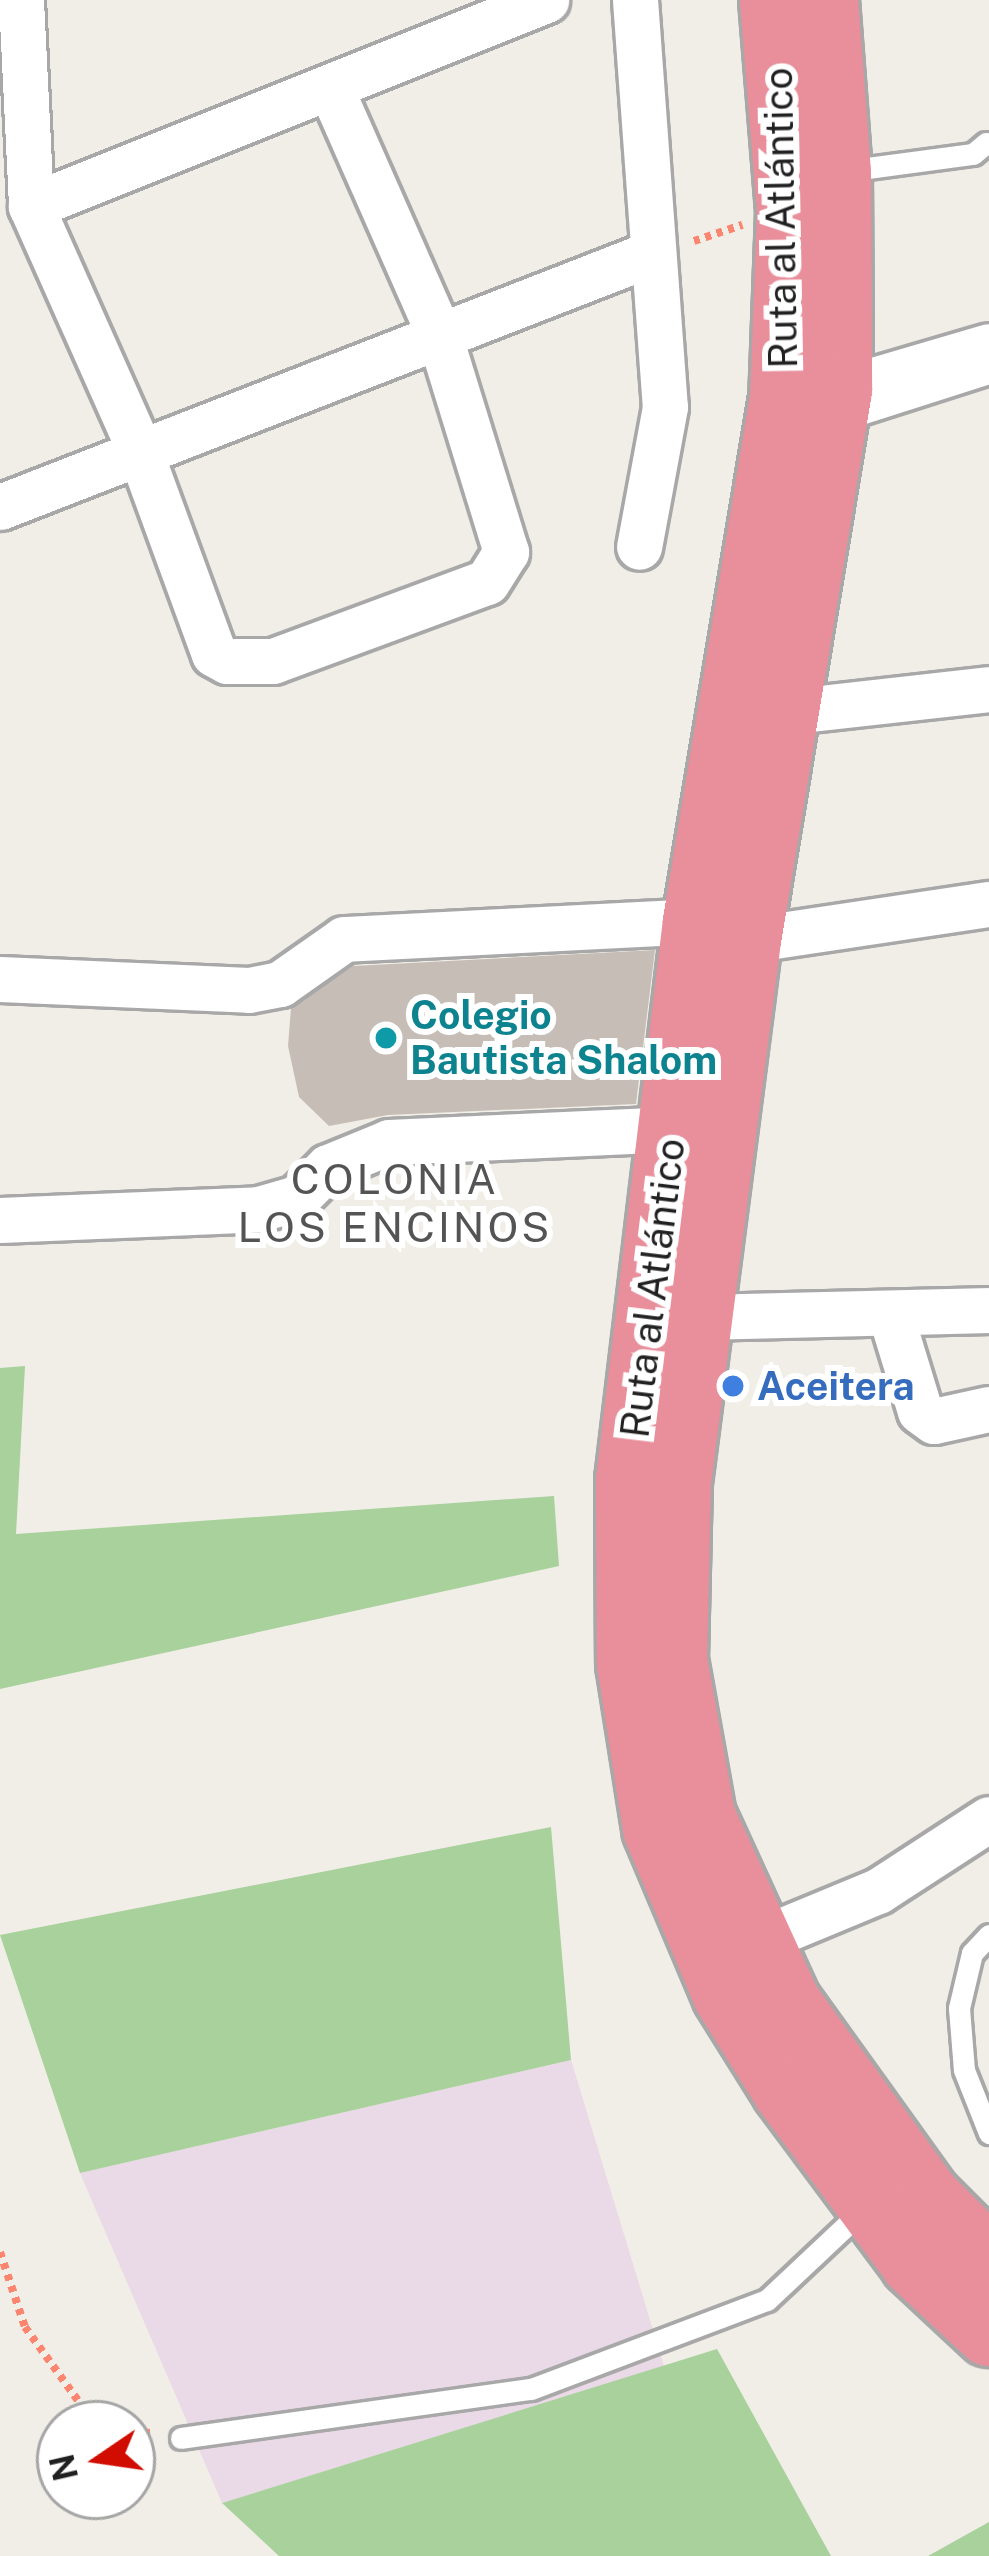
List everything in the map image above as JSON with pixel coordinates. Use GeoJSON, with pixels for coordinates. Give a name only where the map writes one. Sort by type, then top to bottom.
{"type":"FeatureCollection","features":[{"type":"Feature","properties":{"kind":"highway","name":"Ruta al Atlántico"},"geometry":{"type":"LineString","coordinates":[[814,1],[814,191],[836,406],[784,712],[722,931],[674,1130],[628,1480],[630,1664],[656,1829],[726,1995],[914,2263],[989,2333]]}},
{"type":"Feature","properties":{"kind":"highway","name":"Ruta al Atlántico"},"geometry":{"type":"LineString","coordinates":[[814,191],[783,398],[722,931],[703,1317],[678,1483],[674,1660],[702,1816],[757,1941],[856,2104],[928,2198],[989,2259]]}},
{"type":"Feature","properties":{"kind":"street"},"geometry":{"type":"LineString","coordinates":[[21,0],[31,206],[139,448],[214,654],[226,662],[273,662],[487,583],[506,551],[439,334],[330,87]]}},
{"type":"Feature","properties":{"kind":"street"},"geometry":{"type":"LineString","coordinates":[[31,206],[546,0]]}},
{"type":"Feature","properties":{"kind":"street"},"geometry":{"type":"LineString","coordinates":[[635,0],[650,254],[665,407],[639,548]]}},
{"type":"Feature","properties":{"kind":"street"},"geometry":{"type":"LineString","coordinates":[[0,507],[139,448],[650,254]]}},
{"type":"Feature","properties":{"kind":"street"},"geometry":{"type":"LineString","coordinates":[[836,406],[989,346]]}},
{"type":"Feature","properties":{"kind":"street"},"geometry":{"type":"LineString","coordinates":[[784,712],[989,689]]}},
{"type":"Feature","properties":{"kind":"street"},"geometry":{"type":"LineString","coordinates":[[0,979],[249,990],[280,984],[344,939],[722,931],[989,904]]}},
{"type":"Feature","properties":{"kind":"street"},"geometry":{"type":"LineString","coordinates":[[0,1220],[259,1210],[297,1198],[328,1166],[389,1142],[674,1130]]}},
{"type":"Feature","properties":{"kind":"street"},"geometry":{"type":"LineString","coordinates":[[703,1317],[989,1310]]}},
{"type":"Feature","properties":{"kind":"street"},"geometry":{"type":"LineString","coordinates":[[890,1313],[920,1411],[934,1421],[989,1409]]}},
{"type":"Feature","properties":{"kind":"street"},"geometry":{"type":"LineString","coordinates":[[757,1941],[878,1891],[989,1819]]}},
{"type":"Feature","properties":{"kind":"lane"},"geometry":{"type":"LineString","coordinates":[[814,191],[973,154],[986,143]]}},
{"type":"Feature","properties":{"kind":"lane"},"geometry":{"type":"LineString","coordinates":[[836,406],[989,373]]}},
{"type":"Feature","properties":{"kind":"lane"},"geometry":{"type":"LineString","coordinates":[[989,1935],[972,1953],[959,2008],[964,2070],[989,2133]]}},
{"type":"Feature","properties":{"kind":"lane"},"geometry":{"type":"LineString","coordinates":[[181,2438],[531,2390],[767,2300],[871,2203]]}},
{"type":"Feature","properties":{"kind":"path"},"geometry":{"type":"LineString","coordinates":[[650,254],[814,191]]}},
{"type":"Feature","properties":{"kind":"path"},"geometry":{"type":"LineString","coordinates":[[0,2252],[25,2327],[78,2400]]}},
{"type":"Feature","properties":{"kind":"shaded area"},"geometry":{"type":"Polygon","coordinates":[[[571,2060],[664,2366],[222,2503],[80,2173],[571,2060]]]}},
{"type":"Feature","properties":{"kind":"green space"},"geometry":{"type":"Polygon","coordinates":[[[25,1366],[16,1534],[554,1496],[559,1566],[0,1689],[0,1368],[25,1366]]]}},
{"type":"Feature","properties":{"kind":"green space"},"geometry":{"type":"Polygon","coordinates":[[[551,1827],[571,2060],[80,2173],[0,1935],[551,1827]]]}},
{"type":"Feature","properties":{"kind":"green space"},"geometry":{"type":"Polygon","coordinates":[[[717,2349],[831,2556],[279,2556],[222,2503],[717,2349]]]}},
{"type":"Feature","properties":{"kind":"green space"},"geometry":{"type":"Polygon","coordinates":[[[989,2522],[989,2556],[928,2556],[989,2522]]]}},
{"type":"Feature","properties":{"kind":"building"},"geometry":{"type":"Polygon","coordinates":[[[655,950],[636,1104],[388,1115],[329,1126],[299,1097],[288,1046],[291,1008],[353,966],[655,950]]]}},
{"type":"Feature","properties":{"kind":"place","name":"Colegio Bautista Shalom"},"geometry":{"type":"Point","coordinates":[386,1038]}},
{"type":"Feature","properties":{"kind":"place","name":"Aceitera"},"geometry":{"type":"Point","coordinates":[733,1386]}},
{"type":"Feature","properties":{"kind":"district","name":"COLONIA LOS ENCINOS"},"geometry":{"type":"Point","coordinates":[395,1203]}}]}
